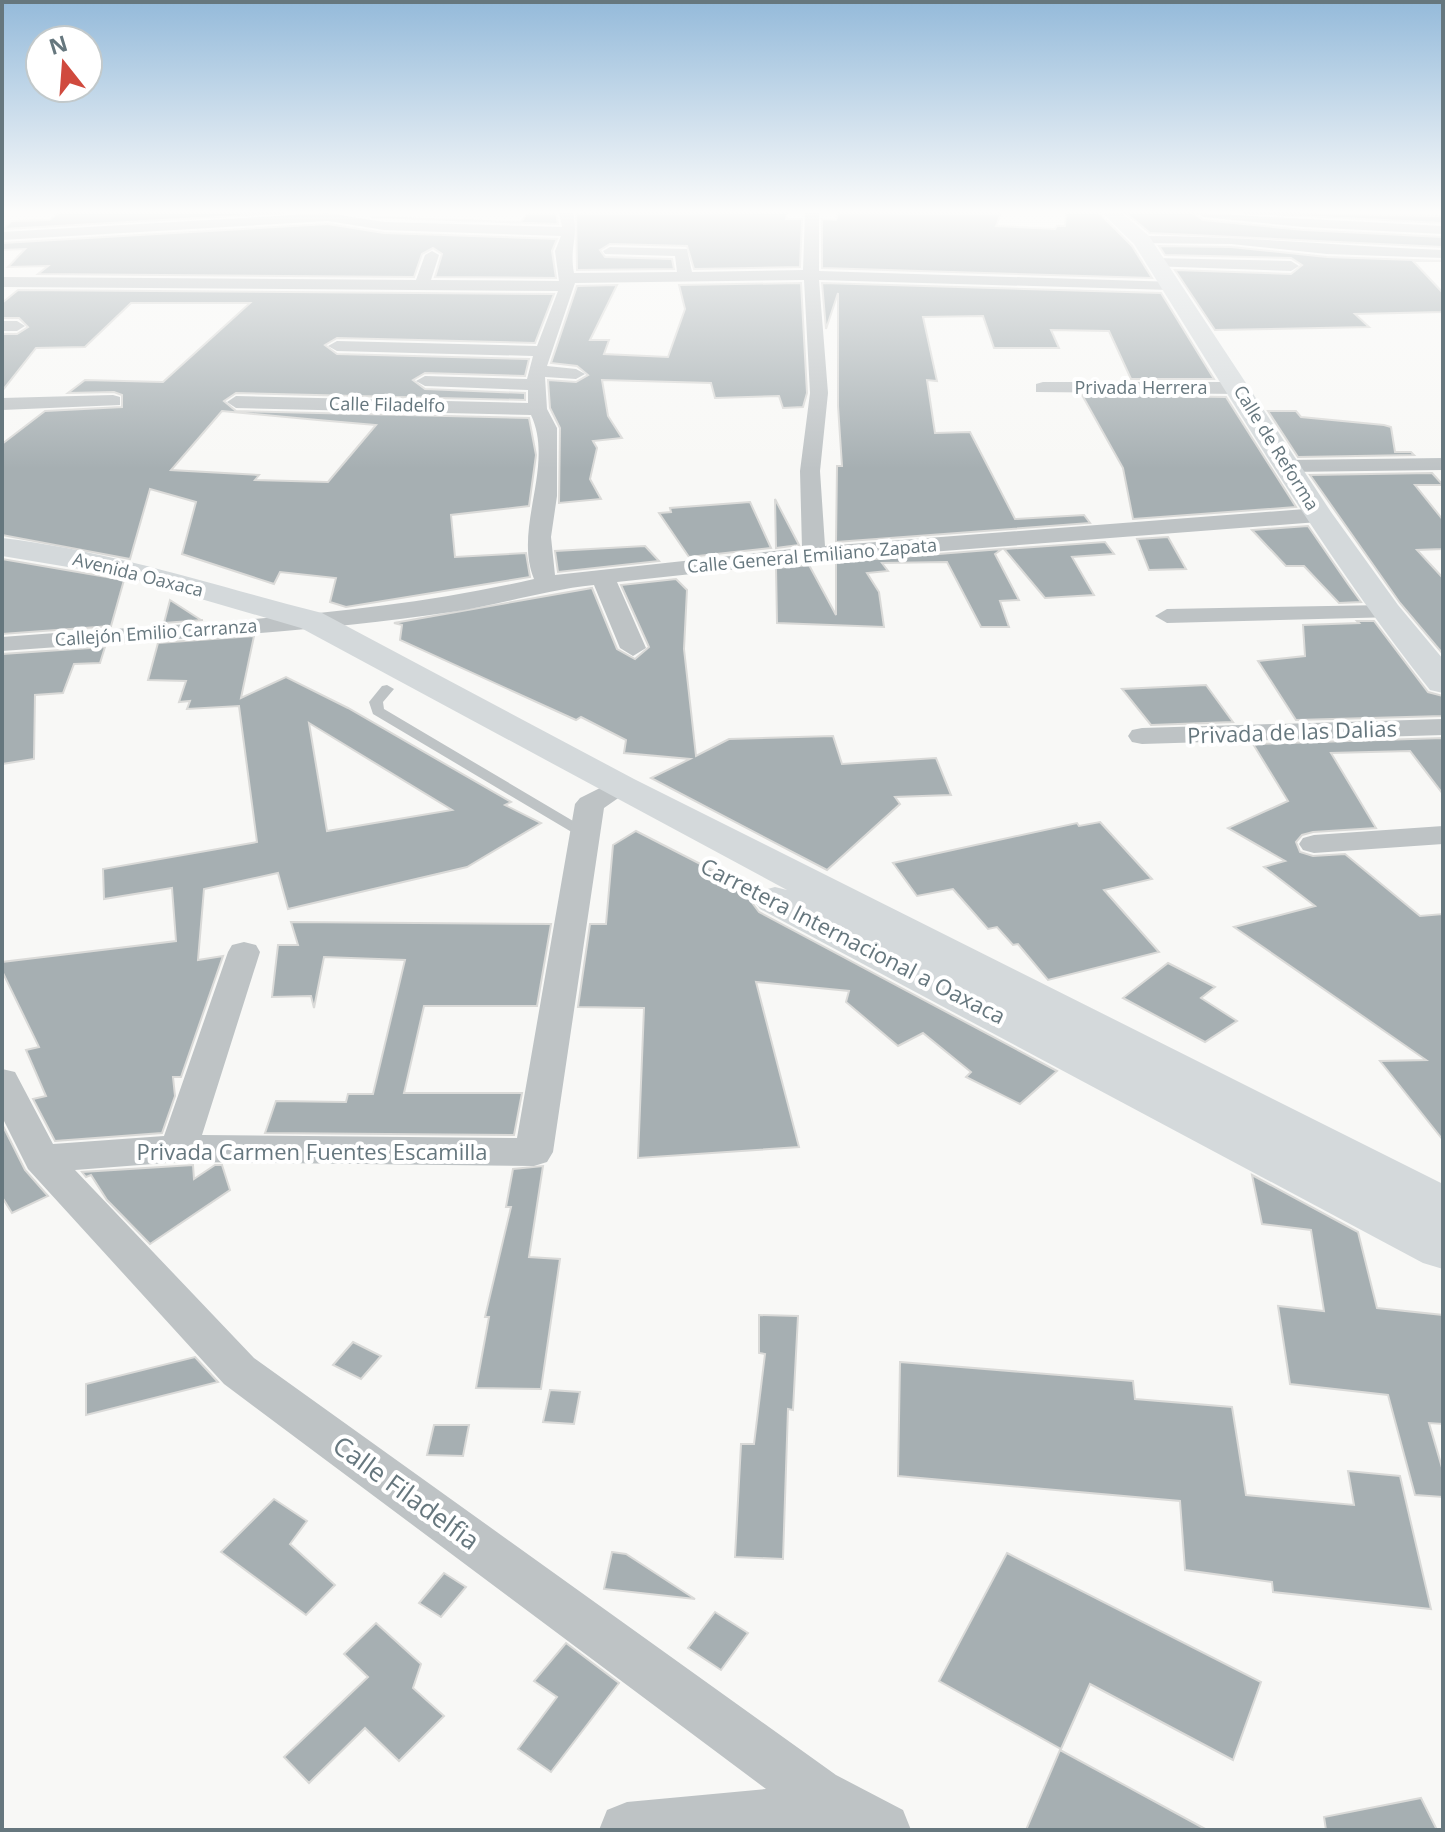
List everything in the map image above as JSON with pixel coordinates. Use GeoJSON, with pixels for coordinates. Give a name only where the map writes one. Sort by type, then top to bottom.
{"type":"FeatureCollection","features":[{"type":"Feature","properties":{"kind":"street"},"geometry":{"type":"LineString","coordinates":[[547,583],[542,571],[540,537],[546,496],[547,428],[538,409],[536,378],[562,298]]}},
{"type":"Feature","properties":{"kind":"street"},"geometry":{"type":"LineString","coordinates":[[813,298],[819,393],[810,471],[814,554]]}},
{"type":"Feature","properties":{"kind":"street","name":"Calle de Reforma"},"geometry":{"type":"LineString","coordinates":[[1179,298],[1318,515],[1386,612],[1443,682]]}},
{"type":"Feature","properties":{"kind":"street"},"geometry":{"type":"LineString","coordinates":[[337,346],[544,351]]}},
{"type":"Feature","properties":{"kind":"street"},"geometry":{"type":"LineString","coordinates":[[425,381],[576,374]]}},
{"type":"Feature","properties":{"kind":"street","name":"Privada Herrera"},"geometry":{"type":"LineString","coordinates":[[1043,388],[1239,388]]}},
{"type":"Feature","properties":{"kind":"street"},"geometry":{"type":"LineString","coordinates":[[2,404],[113,401]]}},
{"type":"Feature","properties":{"kind":"street","name":"Calle Filadelfo"},"geometry":{"type":"LineString","coordinates":[[236,402],[538,409]]}},
{"type":"Feature","properties":{"kind":"street"},"geometry":{"type":"LineString","coordinates":[[1287,466],[1443,464]]}},
{"type":"Feature","properties":{"kind":"street","name":"Calle General Emiliano Zapata"},"geometry":{"type":"LineString","coordinates":[[283,620],[453,605],[547,583],[814,554],[1318,515]]}},
{"type":"Feature","properties":{"kind":"street","name":"Avenida Oaxaca"},"geometry":{"type":"LineString","coordinates":[[2,547],[52,553],[159,576],[283,620]]}},
{"type":"Feature","properties":{"kind":"street"},"geometry":{"type":"LineString","coordinates":[[603,578],[633,648]]}},
{"type":"Feature","properties":{"kind":"street"},"geometry":{"type":"LineString","coordinates":[[1167,616],[1386,612]]}},
{"type":"Feature","properties":{"kind":"street","name":"Callejón Emilio Carranza"},"geometry":{"type":"LineString","coordinates":[[2,644],[283,620]]}},
{"type":"Feature","properties":{"kind":"street","name":"Carretera Internacional a Oaxaca"},"geometry":{"type":"LineString","coordinates":[[283,620],[387,689],[598,808],[1443,1248]]}},
{"type":"Feature","properties":{"kind":"street","name":"Carretera Internacional a Oaxaca"},"geometry":{"type":"LineString","coordinates":[[283,620],[598,808],[1443,1208]]}},
{"type":"Feature","properties":{"kind":"street","name":"Privada de las Dalias"},"geometry":{"type":"LineString","coordinates":[[1142,736],[1443,727]]}},
{"type":"Feature","properties":{"kind":"street","name":"Privada Carmen Fuentes Escamilla"},"geometry":{"type":"LineString","coordinates":[[42,1159],[179,1148],[534,1152],[598,808]]}},
{"type":"Feature","properties":{"kind":"street"},"geometry":{"type":"LineString","coordinates":[[1314,844],[1443,835]]}},
{"type":"Feature","properties":{"kind":"street"},"geometry":{"type":"LineString","coordinates":[[179,1148],[244,952]]}},
{"type":"Feature","properties":{"kind":"street","name":"Calle Filadelfia"},"geometry":{"type":"LineString","coordinates":[[2,1081],[42,1159],[239,1371],[811,1812],[883,1830]]}},
{"type":"Feature","properties":{"kind":"street"},"geometry":{"type":"LineString","coordinates":[[627,1830],[811,1812]]}},
{"type":"Feature","properties":{"kind":"building"},"geometry":{"type":"Polygon","coordinates":[[[8,298],[552,298],[535,343],[337,338],[325,345],[337,354],[529,359],[525,376],[425,373],[413,380],[425,389],[525,393],[525,400],[236,393],[224,401],[236,411],[529,418],[536,455],[529,506],[451,515],[455,557],[526,553],[530,577],[346,607],[330,602],[336,578],[280,572],[274,584],[182,554],[196,502],[150,489],[130,559],[2,535],[2,444],[45,411],[122,407],[122,395],[114,392],[68,393],[85,380],[163,382],[250,303],[131,303],[85,347],[36,348],[2,391],[2,334],[17,334],[28,327],[19,318],[2,318],[2,303],[8,298]],[[222,411],[171,470],[259,475],[255,480],[328,482],[376,425],[222,411]]]}},
{"type":"Feature","properties":{"kind":"building"},"geometry":{"type":"Polygon","coordinates":[[[573,298],[610,298],[590,340],[609,340],[604,354],[668,357],[685,309],[682,298],[802,298],[807,393],[803,407],[783,408],[779,396],[715,398],[711,383],[602,380],[608,416],[622,438],[593,441],[597,448],[590,479],[601,499],[559,503],[560,428],[550,408],[548,380],[576,382],[588,375],[577,366],[551,363],[573,298]]]}},
{"type":"Feature","properties":{"kind":"building"},"geometry":{"type":"Polygon","coordinates":[[[823,298],[836,298],[826,329],[823,298]]]}},
{"type":"Feature","properties":{"kind":"building"},"geometry":{"type":"Polygon","coordinates":[[[838,298],[1164,298],[1214,379],[1131,379],[1109,331],[1051,330],[1059,348],[994,348],[983,316],[923,317],[937,381],[927,380],[935,433],[970,432],[1015,519],[1084,515],[1090,523],[836,542],[837,466],[842,466],[838,406],[838,298]]]}},
{"type":"Feature","properties":{"kind":"building"},"geometry":{"type":"Polygon","coordinates":[[[1194,298],[1443,298],[1443,312],[1355,314],[1369,327],[1215,330],[1194,298]]]}},
{"type":"Feature","properties":{"kind":"building"},"geometry":{"type":"Polygon","coordinates":[[[1082,395],[1226,397],[1296,507],[1133,519],[1123,468],[1082,395]]]}},
{"type":"Feature","properties":{"kind":"building"},"geometry":{"type":"Polygon","coordinates":[[[1268,411],[1296,411],[1301,417],[1391,427],[1395,452],[1411,452],[1414,455],[1298,457],[1268,411]]]}},
{"type":"Feature","properties":{"kind":"building"},"geometry":{"type":"Polygon","coordinates":[[[1432,473],[1443,485],[1415,485],[1443,520],[1443,549],[1417,550],[1443,578],[1443,654],[1400,603],[1310,475],[1432,473]]]}},
{"type":"Feature","properties":{"kind":"building"},"geometry":{"type":"Polygon","coordinates":[[[775,499],[799,545],[776,548],[775,499]]]}},
{"type":"Feature","properties":{"kind":"building"},"geometry":{"type":"Polygon","coordinates":[[[750,502],[771,548],[689,557],[659,513],[671,512],[670,508],[750,502]]]}},
{"type":"Feature","properties":{"kind":"building"},"geometry":{"type":"Polygon","coordinates":[[[1308,526],[1361,602],[1339,603],[1304,566],[1286,566],[1252,530],[1308,526]]]}},
{"type":"Feature","properties":{"kind":"building"},"geometry":{"type":"Polygon","coordinates":[[[1168,537],[1186,569],[1149,570],[1137,539],[1168,537]]]}},
{"type":"Feature","properties":{"kind":"building"},"geometry":{"type":"Polygon","coordinates":[[[1105,542],[1114,554],[1072,557],[1094,595],[1045,598],[1004,549],[1105,542]]]}},
{"type":"Feature","properties":{"kind":"building"},"geometry":{"type":"Polygon","coordinates":[[[645,546],[659,561],[558,572],[555,551],[645,546]]]}},
{"type":"Feature","properties":{"kind":"building"},"geometry":{"type":"Polygon","coordinates":[[[1002,549],[995,554],[1019,600],[1000,601],[1009,627],[981,627],[947,562],[882,563],[888,571],[867,573],[879,592],[884,627],[777,623],[776,568],[809,565],[836,615],[836,562],[1002,549]]]}},
{"type":"Feature","properties":{"kind":"building"},"geometry":{"type":"Polygon","coordinates":[[[2,559],[124,580],[111,626],[2,634],[2,559]]]}},
{"type":"Feature","properties":{"kind":"building"},"geometry":{"type":"Polygon","coordinates":[[[676,579],[687,590],[684,649],[696,756],[729,739],[833,736],[842,764],[936,758],[951,795],[895,797],[900,804],[827,870],[651,778],[690,759],[624,753],[626,740],[581,717],[576,720],[400,640],[402,625],[394,623],[592,588],[617,649],[635,659],[649,647],[621,585],[676,579]]]}},
{"type":"Feature","properties":{"kind":"building"},"geometry":{"type":"Polygon","coordinates":[[[170,600],[201,620],[203,620],[164,623],[170,600]]]}},
{"type":"Feature","properties":{"kind":"building"},"geometry":{"type":"Polygon","coordinates":[[[1357,621],[1374,621],[1428,692],[1443,696],[1443,716],[1296,720],[1258,661],[1305,656],[1303,625],[1359,623],[1357,621]]]}},
{"type":"Feature","properties":{"kind":"building"},"geometry":{"type":"Polygon","coordinates":[[[254,636],[241,698],[286,677],[348,708],[511,802],[505,805],[541,823],[467,867],[288,909],[278,873],[204,889],[198,960],[223,956],[181,1077],[173,1077],[175,1096],[162,1133],[55,1141],[33,1099],[46,1096],[26,1050],[39,1047],[2,971],[2,962],[176,941],[172,888],[104,899],[103,869],[257,842],[239,706],[187,709],[190,701],[179,702],[186,681],[148,680],[158,643],[254,636]],[[309,723],[327,831],[452,810],[309,723]]]}},
{"type":"Feature","properties":{"kind":"building"},"geometry":{"type":"Polygon","coordinates":[[[105,647],[100,663],[74,664],[63,693],[35,695],[34,759],[2,764],[2,654],[105,647]]]}},
{"type":"Feature","properties":{"kind":"building"},"geometry":{"type":"Polygon","coordinates":[[[1206,685],[1233,722],[1151,725],[1122,689],[1206,685]]]}},
{"type":"Feature","properties":{"kind":"building"},"geometry":{"type":"Polygon","coordinates":[[[1443,738],[1443,794],[1410,751],[1331,753],[1376,828],[1313,832],[1302,835],[1296,842],[1300,852],[1313,856],[1345,854],[1420,916],[1443,914],[1443,1140],[1380,1061],[1426,1060],[1234,927],[1315,906],[1264,867],[1285,861],[1228,828],[1288,801],[1253,744],[1443,738]]]}},
{"type":"Feature","properties":{"kind":"building"},"geometry":{"type":"Polygon","coordinates":[[[1100,822],[1152,879],[1104,890],[1159,952],[1048,980],[1018,944],[1013,945],[997,927],[988,929],[953,889],[917,896],[893,863],[1077,823],[1079,826],[1100,822]]]}},
{"type":"Feature","properties":{"kind":"building"},"geometry":{"type":"Polygon","coordinates":[[[636,831],[755,892],[750,900],[759,912],[1057,1071],[1020,1104],[966,1077],[971,1072],[923,1033],[898,1046],[846,1002],[849,991],[756,982],[799,1147],[638,1158],[644,1008],[578,1007],[590,924],[606,924],[613,845],[636,831]]]}},
{"type":"Feature","properties":{"kind":"building"},"geometry":{"type":"Polygon","coordinates":[[[291,922],[551,924],[537,1006],[424,1006],[404,1093],[522,1093],[514,1135],[265,1133],[276,1101],[346,1102],[348,1094],[373,1094],[405,960],[324,957],[314,1008],[311,996],[272,997],[278,945],[298,945],[291,922]]]}},
{"type":"Feature","properties":{"kind":"building"},"geometry":{"type":"Polygon","coordinates":[[[1168,963],[1215,987],[1201,998],[1237,1021],[1205,1042],[1123,998],[1168,963]]]}},
{"type":"Feature","properties":{"kind":"building"},"geometry":{"type":"Polygon","coordinates":[[[2,1124],[25,1170],[48,1196],[12,1213],[2,1197],[2,1124]]]}},
{"type":"Feature","properties":{"kind":"building"},"geometry":{"type":"Polygon","coordinates":[[[193,1165],[194,1179],[215,1165],[222,1165],[230,1190],[150,1244],[107,1200],[91,1175],[86,1177],[82,1172],[193,1165]]]}},
{"type":"Feature","properties":{"kind":"building"},"geometry":{"type":"Polygon","coordinates":[[[543,1166],[529,1257],[560,1259],[541,1389],[476,1388],[489,1317],[485,1317],[511,1207],[506,1207],[513,1169],[543,1166]]]}},
{"type":"Feature","properties":{"kind":"building"},"geometry":{"type":"Polygon","coordinates":[[[1252,1175],[1358,1232],[1377,1308],[1443,1315],[1443,1424],[1429,1423],[1443,1471],[1443,1497],[1415,1495],[1388,1395],[1290,1384],[1278,1306],[1324,1311],[1311,1230],[1262,1224],[1252,1175]]]}},
{"type":"Feature","properties":{"kind":"building"},"geometry":{"type":"Polygon","coordinates":[[[759,1315],[798,1316],[793,1410],[788,1409],[783,1559],[735,1557],[741,1444],[754,1444],[765,1354],[759,1353],[759,1315]]]}},
{"type":"Feature","properties":{"kind":"building"},"geometry":{"type":"Polygon","coordinates":[[[353,1342],[381,1356],[361,1379],[333,1365],[353,1342]]]}},
{"type":"Feature","properties":{"kind":"building"},"geometry":{"type":"Polygon","coordinates":[[[195,1357],[218,1382],[86,1415],[86,1384],[195,1357]]]}},
{"type":"Feature","properties":{"kind":"building"},"geometry":{"type":"Polygon","coordinates":[[[900,1362],[1133,1381],[1135,1399],[1232,1407],[1246,1495],[1354,1505],[1348,1471],[1400,1476],[1431,1609],[1273,1592],[1272,1582],[1185,1570],[1180,1501],[898,1476],[900,1362]]]}},
{"type":"Feature","properties":{"kind":"building"},"geometry":{"type":"Polygon","coordinates":[[[550,1390],[580,1392],[574,1424],[543,1422],[550,1390]]]}},
{"type":"Feature","properties":{"kind":"building"},"geometry":{"type":"Polygon","coordinates":[[[434,1425],[469,1425],[463,1456],[427,1455],[434,1425]]]}},
{"type":"Feature","properties":{"kind":"building"},"geometry":{"type":"Polygon","coordinates":[[[274,1499],[307,1521],[290,1544],[335,1585],[306,1615],[221,1552],[274,1499]]]}},
{"type":"Feature","properties":{"kind":"building"},"geometry":{"type":"Polygon","coordinates":[[[612,1552],[626,1554],[695,1599],[604,1589],[612,1552]]]}},
{"type":"Feature","properties":{"kind":"building"},"geometry":{"type":"Polygon","coordinates":[[[1007,1553],[1261,1682],[1233,1760],[1090,1684],[1061,1749],[939,1681],[1007,1553]]]}},
{"type":"Feature","properties":{"kind":"building"},"geometry":{"type":"Polygon","coordinates":[[[444,1573],[466,1587],[441,1617],[419,1603],[444,1573]]]}},
{"type":"Feature","properties":{"kind":"building"},"geometry":{"type":"Polygon","coordinates":[[[715,1612],[748,1633],[721,1670],[688,1648],[715,1612]]]}},
{"type":"Feature","properties":{"kind":"building"},"geometry":{"type":"Polygon","coordinates":[[[376,1623],[421,1664],[413,1688],[444,1716],[399,1761],[365,1728],[309,1783],[284,1757],[368,1677],[344,1654],[376,1623]]]}},
{"type":"Feature","properties":{"kind":"building"},"geometry":{"type":"Polygon","coordinates":[[[566,1643],[619,1683],[551,1772],[518,1749],[557,1697],[534,1681],[566,1643]]]}},
{"type":"Feature","properties":{"kind":"building"},"geometry":{"type":"Polygon","coordinates":[[[1060,1750],[1207,1830],[1026,1830],[1060,1750]]]}},
{"type":"Feature","properties":{"kind":"building"},"geometry":{"type":"Polygon","coordinates":[[[1421,1798],[1437,1830],[1326,1830],[1324,1817],[1421,1798]]]}}]}
